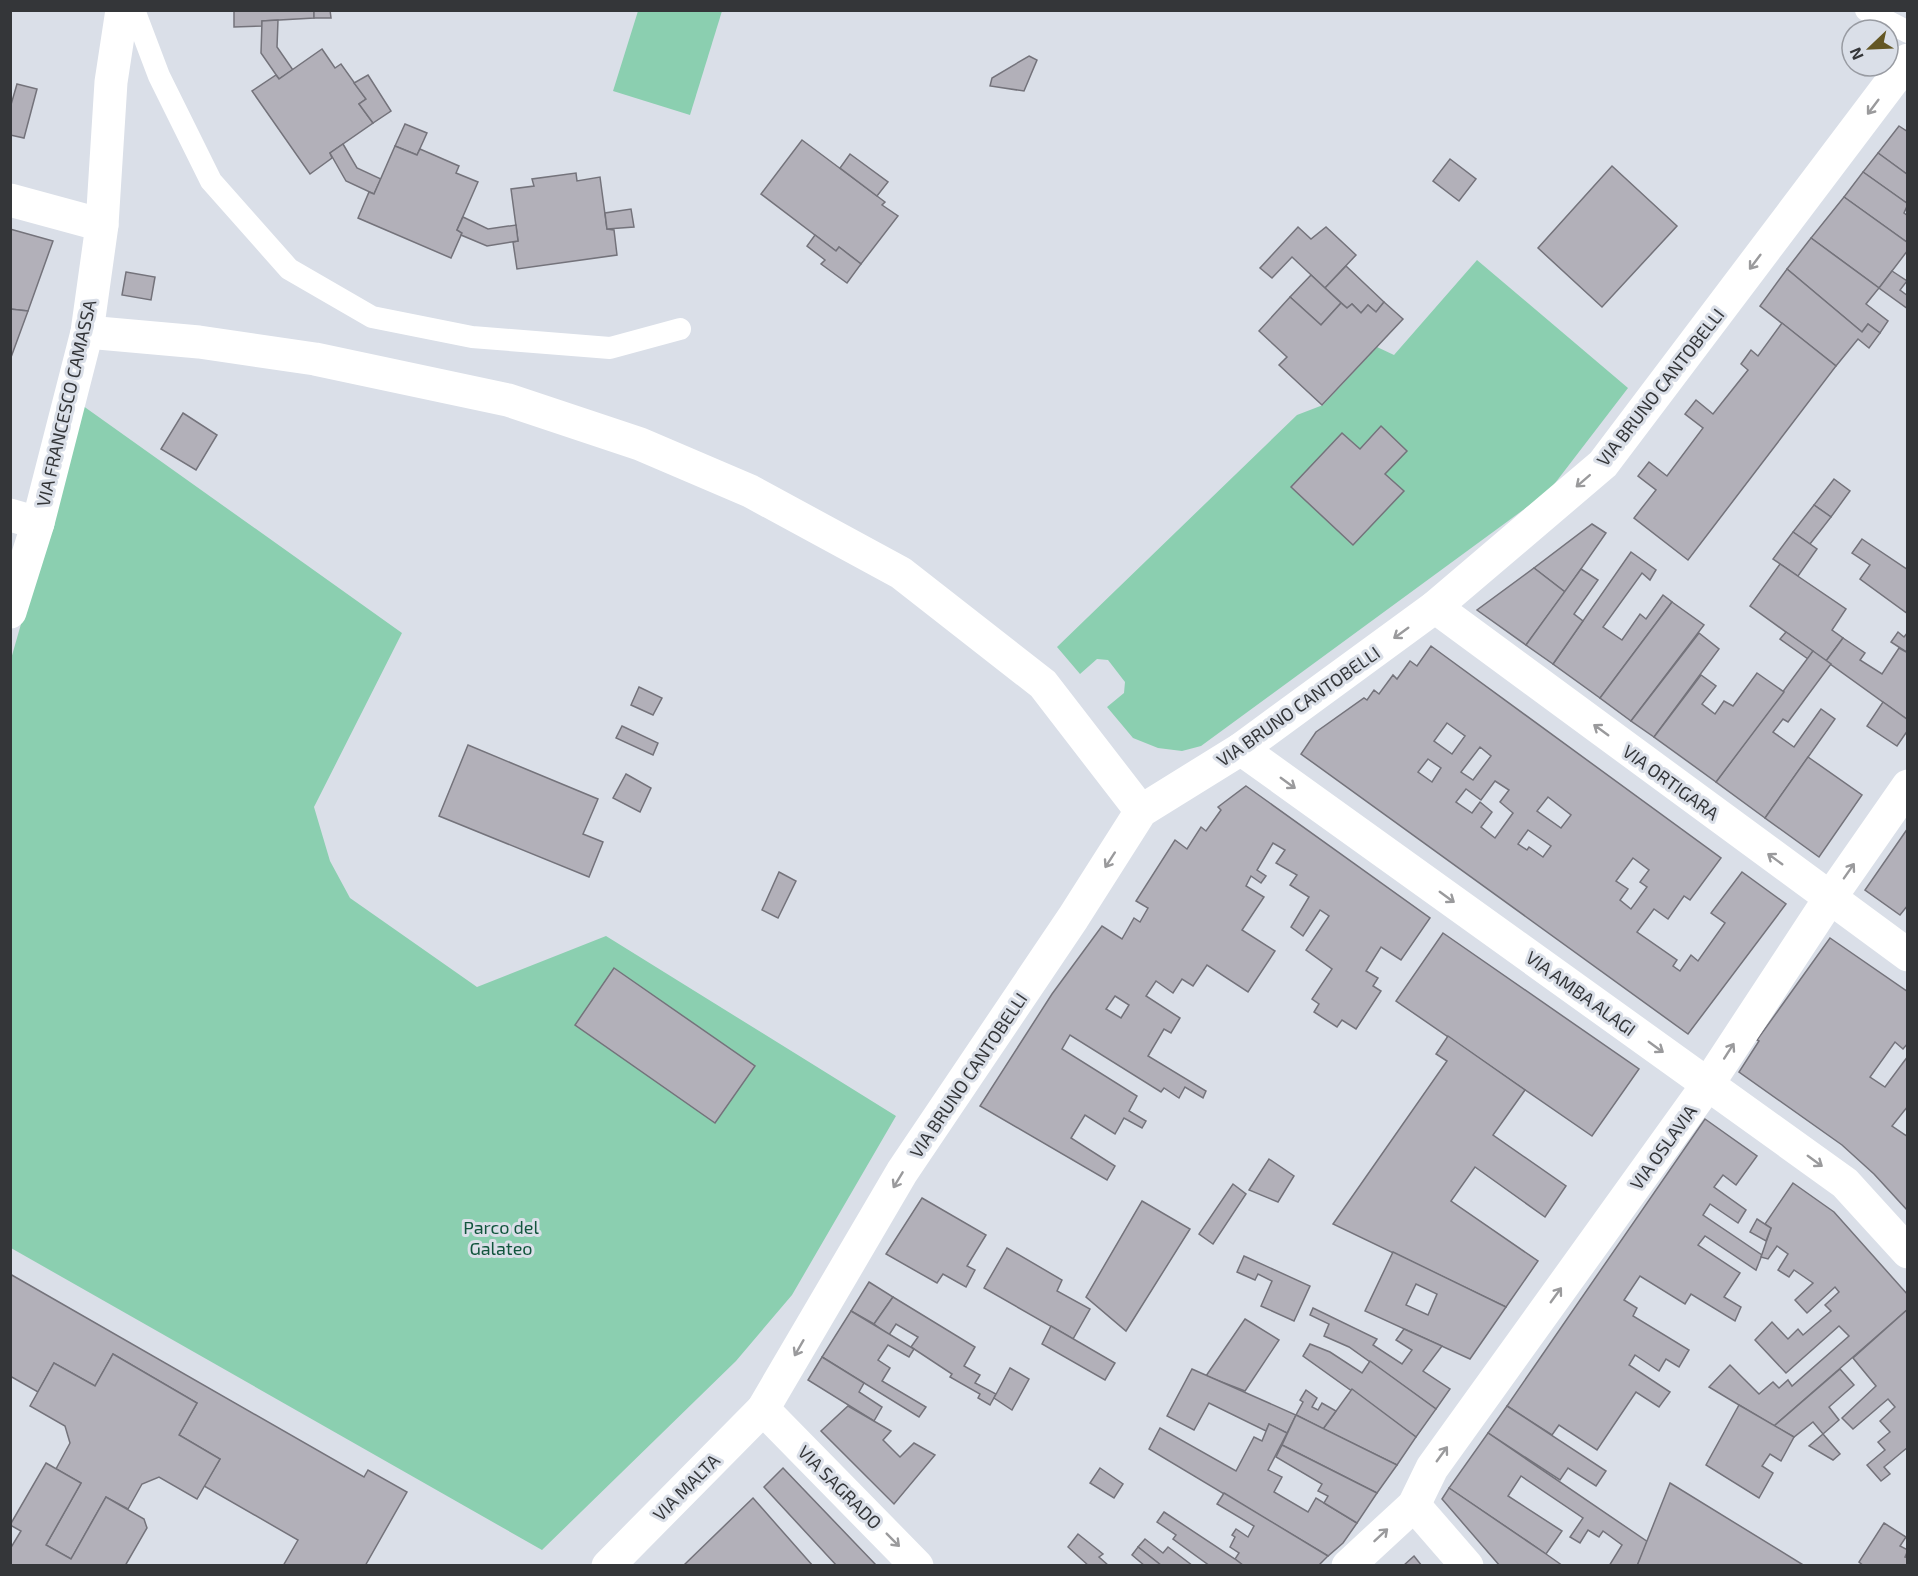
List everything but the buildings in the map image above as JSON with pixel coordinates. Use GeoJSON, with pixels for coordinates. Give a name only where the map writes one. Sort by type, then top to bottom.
{"type":"FeatureCollection","features":[{"type":"Feature","properties":{"kind":"street","name":"VIA FRANCESCO CAMASSA"},"geometry":{"type":"LineString","coordinates":[[10,612],[24,519],[87,332],[102,225],[111,82],[122,10]]}},
{"type":"Feature","properties":{"kind":"street","name":"VIA BRUNO CANTOBELLI"},"geometry":{"type":"LineString","coordinates":[[763,1409],[902,1172],[1066,928],[1141,811],[1241,749],[1436,607],[1603,464],[1908,60]]}},
{"type":"Feature","properties":{"kind":"street"},"geometry":{"type":"LineString","coordinates":[[10,200],[102,225]]}},
{"type":"Feature","properties":{"kind":"street"},"geometry":{"type":"LineString","coordinates":[[87,332],[199,342],[315,359],[508,400],[640,444],[750,491],[902,573],[1043,684],[1141,811]]}},
{"type":"Feature","properties":{"kind":"street","name":"VIA ORTIGARA"},"geometry":{"type":"LineString","coordinates":[[1436,607],[1908,955]]}},
{"type":"Feature","properties":{"kind":"street","name":"VIA AMBA ALAGI"},"geometry":{"type":"LineString","coordinates":[[1241,749],[1845,1184],[1908,1252]]}},
{"type":"Feature","properties":{"kind":"street","name":"VIA OSLAVIA"},"geometry":{"type":"LineString","coordinates":[[1414,1505],[1431,1468],[1708,1084],[1830,898],[1908,786]]}},
{"type":"Feature","properties":{"kind":"street","name":"VIA MALTA"},"geometry":{"type":"LineString","coordinates":[[608,1566],[763,1409]]}},
{"type":"Feature","properties":{"kind":"street","name":"VIA SAGRADO"},"geometry":{"type":"LineString","coordinates":[[763,1409],[917,1566]]}},
{"type":"Feature","properties":{"kind":"street"},"geometry":{"type":"LineString","coordinates":[[1348,1566],[1414,1505],[1467,1566]]}},
{"type":"Feature","properties":{"kind":"lane"},"geometry":{"type":"LineString","coordinates":[[134,10],[159,76],[211,181],[289,269],[372,317],[472,337],[610,348],[680,329]]}},
{"type":"Feature","properties":{"kind":"lane"},"geometry":{"type":"LineString","coordinates":[[1866,10],[1908,32]]}},
{"type":"Feature","properties":{"kind":"green space"},"geometry":{"type":"Polygon","coordinates":[[[638,11],[722,11],[690,115],[613,91],[638,11]]]}},
{"type":"Feature","properties":{"kind":"green space"},"geometry":{"type":"Polygon","coordinates":[[[1477,260],[1628,388],[1549,491],[1201,746],[1182,751],[1158,748],[1133,738],[1107,707],[1124,693],[1125,682],[1108,660],[1097,659],[1080,674],[1057,647],[1297,415],[1323,405],[1377,347],[1394,355],[1477,260]]]}},
{"type":"Feature","properties":{"kind":"green space","name":"Parco del Galateo"},"geometry":{"type":"Polygon","coordinates":[[[79,403],[402,633],[314,807],[330,861],[350,898],[477,987],[606,936],[896,1116],[792,1295],[736,1361],[542,1550],[11,1248],[11,659],[79,403]]]}}]}
